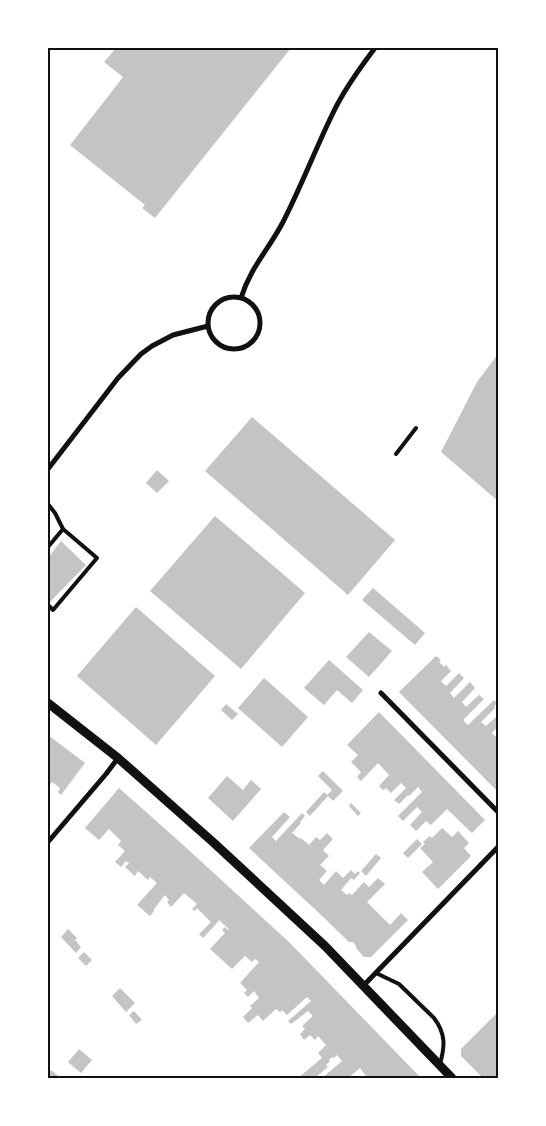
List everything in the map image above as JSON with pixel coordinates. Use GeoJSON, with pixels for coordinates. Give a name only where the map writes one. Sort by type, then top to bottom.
{"type":"FeatureCollection","features":[{"type":"Feature","properties":{"kind":"street"},"geometry":{"type":"LineString","coordinates":[[241,298],[254,269],[276,236],[288,213],[333,114],[357,72],[375,48]]}},
{"type":"Feature","properties":{"kind":"street"},"geometry":{"type":"LineString","coordinates":[[233,297],[249,302],[255,308],[260,321],[257,334],[249,344],[237,349],[224,347],[213,339],[208,326],[208,318],[215,306],[225,299],[233,297]]}},
{"type":"Feature","properties":{"kind":"street"},"geometry":{"type":"LineString","coordinates":[[48,469],[118,378],[141,354],[173,335],[208,326]]}},
{"type":"Feature","properties":{"kind":"street"},"geometry":{"type":"LineString","coordinates":[[381,693],[498,812]]}},
{"type":"Feature","properties":{"kind":"street"},"geometry":{"type":"LineString","coordinates":[[48,703],[118,758],[214,843],[325,946],[452,1078]]}},
{"type":"Feature","properties":{"kind":"street"},"geometry":{"type":"LineString","coordinates":[[48,842],[118,758]]}},
{"type":"Feature","properties":{"kind":"street"},"geometry":{"type":"LineString","coordinates":[[363,986],[498,847]]}},
{"type":"Feature","properties":{"kind":"lane"},"geometry":{"type":"LineString","coordinates":[[396,454],[416,428]]}},
{"type":"Feature","properties":{"kind":"lane"},"geometry":{"type":"LineString","coordinates":[[48,504],[63,529],[97,558],[53,610],[48,605]]}},
{"type":"Feature","properties":{"kind":"lane"},"geometry":{"type":"LineString","coordinates":[[48,547],[63,529]]}},
{"type":"Feature","properties":{"kind":"lane"},"geometry":{"type":"LineString","coordinates":[[376,973],[399,984],[434,1018],[443,1037],[444,1046],[440,1066]]}},
{"type":"Feature","properties":{"kind":"building"},"geometry":{"type":"Polygon","coordinates":[[[116,48],[291,48],[155,218],[142,208],[145,205],[70,145],[123,77],[104,62],[116,48]]]}},
{"type":"Feature","properties":{"kind":"building"},"geometry":{"type":"Polygon","coordinates":[[[498,354],[498,501],[441,452],[477,382],[498,354]]]}},
{"type":"Feature","properties":{"kind":"building"},"geometry":{"type":"Polygon","coordinates":[[[252,417],[395,540],[348,595],[205,471],[252,417]]]}},
{"type":"Feature","properties":{"kind":"building"},"geometry":{"type":"Polygon","coordinates":[[[157,470],[169,481],[157,493],[146,483],[157,470]]]}},
{"type":"Feature","properties":{"kind":"building"},"geometry":{"type":"Polygon","coordinates":[[[215,516],[305,593],[241,669],[150,591],[215,516]]]}},
{"type":"Feature","properties":{"kind":"building"},"geometry":{"type":"Polygon","coordinates":[[[61,541],[86,565],[48,604],[48,558],[61,541]]]}},
{"type":"Feature","properties":{"kind":"building"},"geometry":{"type":"Polygon","coordinates":[[[373,588],[425,633],[415,645],[362,600],[373,588]]]}},
{"type":"Feature","properties":{"kind":"building"},"geometry":{"type":"Polygon","coordinates":[[[136,607],[215,676],[156,745],[77,676],[136,607]]]}},
{"type":"Feature","properties":{"kind":"building"},"geometry":{"type":"Polygon","coordinates":[[[369,632],[392,651],[369,677],[346,657],[369,632]]]}},
{"type":"Feature","properties":{"kind":"building"},"geometry":{"type":"Polygon","coordinates":[[[436,656],[441,660],[439,662],[444,667],[446,665],[451,671],[441,681],[446,686],[459,673],[464,678],[450,693],[454,698],[470,682],[475,688],[462,702],[466,707],[479,695],[484,699],[463,720],[468,725],[494,700],[497,703],[495,708],[481,722],[486,726],[498,715],[498,726],[492,733],[496,737],[498,735],[498,792],[399,692],[436,656]]]}},
{"type":"Feature","properties":{"kind":"building"},"geometry":{"type":"Polygon","coordinates":[[[329,660],[363,690],[352,703],[337,690],[324,705],[304,688],[329,660]]]}},
{"type":"Feature","properties":{"kind":"building"},"geometry":{"type":"Polygon","coordinates":[[[264,678],[308,717],[282,747],[238,708],[264,678]]]}},
{"type":"Feature","properties":{"kind":"building"},"geometry":{"type":"Polygon","coordinates":[[[226,704],[238,714],[232,720],[221,710],[226,704]]]}},
{"type":"Feature","properties":{"kind":"building"},"geometry":{"type":"Polygon","coordinates":[[[379,712],[485,820],[472,833],[447,809],[431,825],[426,821],[416,831],[410,825],[422,812],[417,807],[403,821],[398,816],[422,792],[418,787],[399,804],[394,800],[406,788],[401,783],[391,793],[386,788],[383,790],[379,786],[389,775],[378,763],[361,781],[357,777],[361,772],[351,762],[358,755],[347,745],[379,712]]]}},
{"type":"Feature","properties":{"kind":"building"},"geometry":{"type":"Polygon","coordinates":[[[48,735],[85,763],[61,795],[58,792],[60,788],[52,782],[48,788],[48,735]]]}},
{"type":"Feature","properties":{"kind":"building"},"geometry":{"type":"Polygon","coordinates":[[[323,771],[343,791],[333,801],[328,796],[310,816],[306,812],[324,792],[327,795],[332,790],[318,776],[323,771]]]}},
{"type":"Feature","properties":{"kind":"building"},"geometry":{"type":"Polygon","coordinates":[[[227,776],[243,790],[251,780],[261,789],[233,821],[208,798],[227,776]]]}},
{"type":"Feature","properties":{"kind":"building"},"geometry":{"type":"Polygon","coordinates":[[[119,788],[290,943],[421,1078],[364,1078],[366,1076],[360,1068],[348,1078],[322,1078],[342,1061],[337,1055],[329,1060],[326,1065],[328,1067],[315,1078],[298,1078],[322,1058],[318,1053],[326,1045],[318,1036],[315,1040],[310,1035],[304,1040],[300,1034],[305,1029],[302,1026],[313,1016],[308,1011],[291,1024],[288,1021],[311,1001],[307,997],[287,1015],[282,1010],[280,1012],[276,1009],[263,1021],[258,1015],[248,1023],[243,1017],[252,1008],[250,1006],[259,998],[254,991],[248,997],[244,993],[247,990],[240,983],[259,962],[255,959],[252,962],[245,956],[232,969],[210,949],[225,933],[222,930],[225,927],[229,929],[219,920],[203,938],[199,934],[211,922],[197,908],[195,911],[192,909],[197,904],[184,893],[171,907],[165,895],[150,916],[137,905],[157,883],[150,877],[148,880],[138,871],[135,876],[125,867],[129,863],[126,861],[121,867],[115,862],[125,851],[118,845],[121,841],[109,829],[99,840],[85,828],[119,788]]]}},
{"type":"Feature","properties":{"kind":"building"},"geometry":{"type":"Polygon","coordinates":[[[351,803],[361,813],[358,816],[349,806],[351,803]]]}},
{"type":"Feature","properties":{"kind":"building"},"geometry":{"type":"Polygon","coordinates":[[[284,812],[290,817],[272,837],[276,841],[302,813],[305,816],[292,833],[309,845],[316,837],[320,840],[327,833],[333,839],[323,850],[329,856],[320,865],[327,871],[319,880],[324,885],[336,871],[343,878],[351,870],[355,874],[358,871],[360,873],[354,880],[351,878],[341,890],[347,895],[349,893],[352,895],[364,882],[369,887],[378,878],[385,884],[367,902],[390,925],[401,913],[408,920],[371,957],[364,957],[353,942],[349,942],[249,848],[284,812]]]}},
{"type":"Feature","properties":{"kind":"building"},"geometry":{"type":"Polygon","coordinates":[[[442,828],[452,837],[458,831],[469,843],[464,848],[471,856],[438,889],[422,872],[433,862],[420,848],[425,844],[423,842],[430,836],[432,838],[442,828]]]}},
{"type":"Feature","properties":{"kind":"building"},"geometry":{"type":"Polygon","coordinates":[[[417,839],[422,844],[408,858],[403,853],[417,839]]]}},
{"type":"Feature","properties":{"kind":"building"},"geometry":{"type":"Polygon","coordinates":[[[376,854],[381,858],[366,876],[361,871],[376,854]]]}},
{"type":"Feature","properties":{"kind":"building"},"geometry":{"type":"Polygon","coordinates":[[[68,929],[77,938],[75,940],[81,947],[76,953],[61,937],[68,929]]]}},
{"type":"Feature","properties":{"kind":"building"},"geometry":{"type":"Polygon","coordinates":[[[84,952],[92,960],[86,966],[78,958],[84,952]]]}},
{"type":"Feature","properties":{"kind":"building"},"geometry":{"type":"Polygon","coordinates":[[[120,988],[135,1003],[126,1012],[112,996],[120,988]]]}},
{"type":"Feature","properties":{"kind":"building"},"geometry":{"type":"Polygon","coordinates":[[[134,1011],[142,1020],[136,1024],[129,1015],[134,1011]]]}},
{"type":"Feature","properties":{"kind":"building"},"geometry":{"type":"Polygon","coordinates":[[[498,1012],[498,1078],[483,1078],[461,1056],[461,1049],[498,1012]]]}},
{"type":"Feature","properties":{"kind":"building"},"geometry":{"type":"Polygon","coordinates":[[[79,1049],[92,1060],[81,1073],[68,1062],[79,1049]]]}},
{"type":"Feature","properties":{"kind":"building"},"geometry":{"type":"Polygon","coordinates":[[[51,1070],[61,1078],[48,1078],[51,1070]]]}}]}
